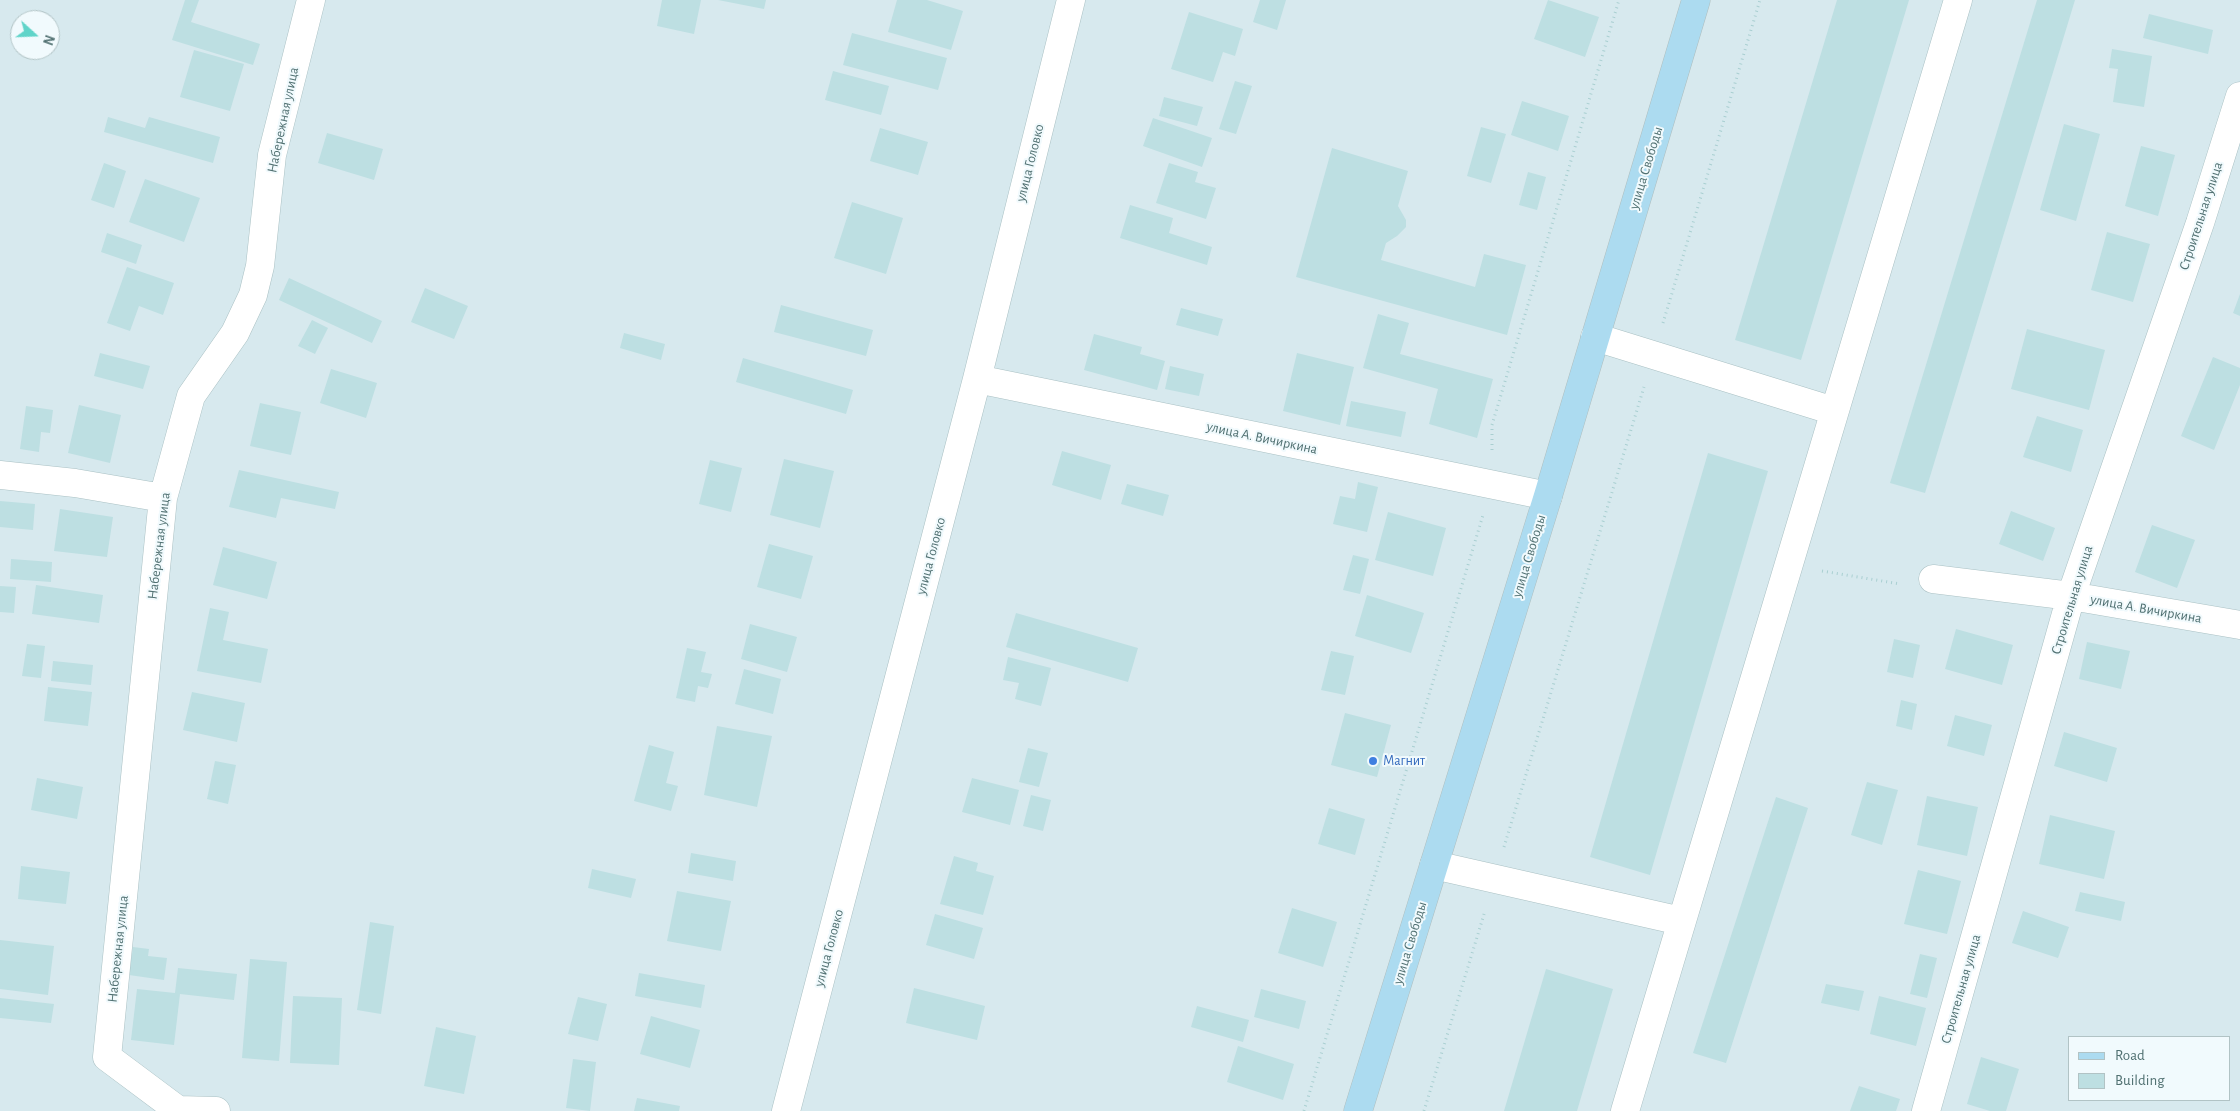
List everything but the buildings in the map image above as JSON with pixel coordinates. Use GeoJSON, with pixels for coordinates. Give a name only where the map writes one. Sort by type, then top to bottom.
{"type":"FeatureCollection","features":[{"type":"Feature","properties":{"kind":"main road","name":"улица Свободы"},"geometry":{"type":"LineString","coordinates":[[1358,1111],[1548,496],[1696,0]]}},
{"type":"Feature","properties":{"kind":"street","name":"Набережная улица"},"geometry":{"type":"LineString","coordinates":[[216,1111],[178,1110],[107,1057],[163,498],[191,396],[235,333],[252,295],[260,266],[272,155],[311,0]]}},
{"type":"Feature","properties":{"kind":"street"},"geometry":{"type":"LineString","coordinates":[[1625,1111],[1958,0]]}},
{"type":"Feature","properties":{"kind":"street","name":"улица Головко"},"geometry":{"type":"LineString","coordinates":[[786,1111],[977,379],[1069,2]]}},
{"type":"Feature","properties":{"kind":"street","name":"Строительная улица"},"geometry":{"type":"LineString","coordinates":[[1926,1111],[2071,596],[2200,223],[2240,96]]}},
{"type":"Feature","properties":{"kind":"street"},"geometry":{"type":"LineString","coordinates":[[1595,337],[1834,411]]}},
{"type":"Feature","properties":{"kind":"street","name":"улица А. Вичиркина"},"geometry":{"type":"LineString","coordinates":[[977,379],[1548,496]]}},
{"type":"Feature","properties":{"kind":"street"},"geometry":{"type":"LineString","coordinates":[[0,475],[75,483],[163,498]]}},
{"type":"Feature","properties":{"kind":"street","name":"улица А. Вичиркина"},"geometry":{"type":"LineString","coordinates":[[1933,578],[2071,596],[2240,625]]}},
{"type":"Feature","properties":{"kind":"street"},"geometry":{"type":"LineString","coordinates":[[1434,865],[1681,921]]}},
{"type":"Feature","properties":{"kind":"path"},"geometry":{"type":"LineString","coordinates":[[1304,1111],[1492,485],[1492,424],[1619,0]]}},
{"type":"Feature","properties":{"kind":"path"},"geometry":{"type":"LineString","coordinates":[[1424,1111],[1760,0]]}},
{"type":"Feature","properties":{"kind":"path"},"geometry":{"type":"LineString","coordinates":[[1788,566],[1901,584],[1933,578]]}},
{"type":"Feature","properties":{"kind":"shaded area"},"geometry":{"type":"Polygon","coordinates":[[[0,0],[2240,0],[2240,1111],[0,1111],[0,0]]]}},
{"type":"Feature","properties":{"kind":"place","name":"Магнит"},"geometry":{"type":"Point","coordinates":[1373,761]}}]}
